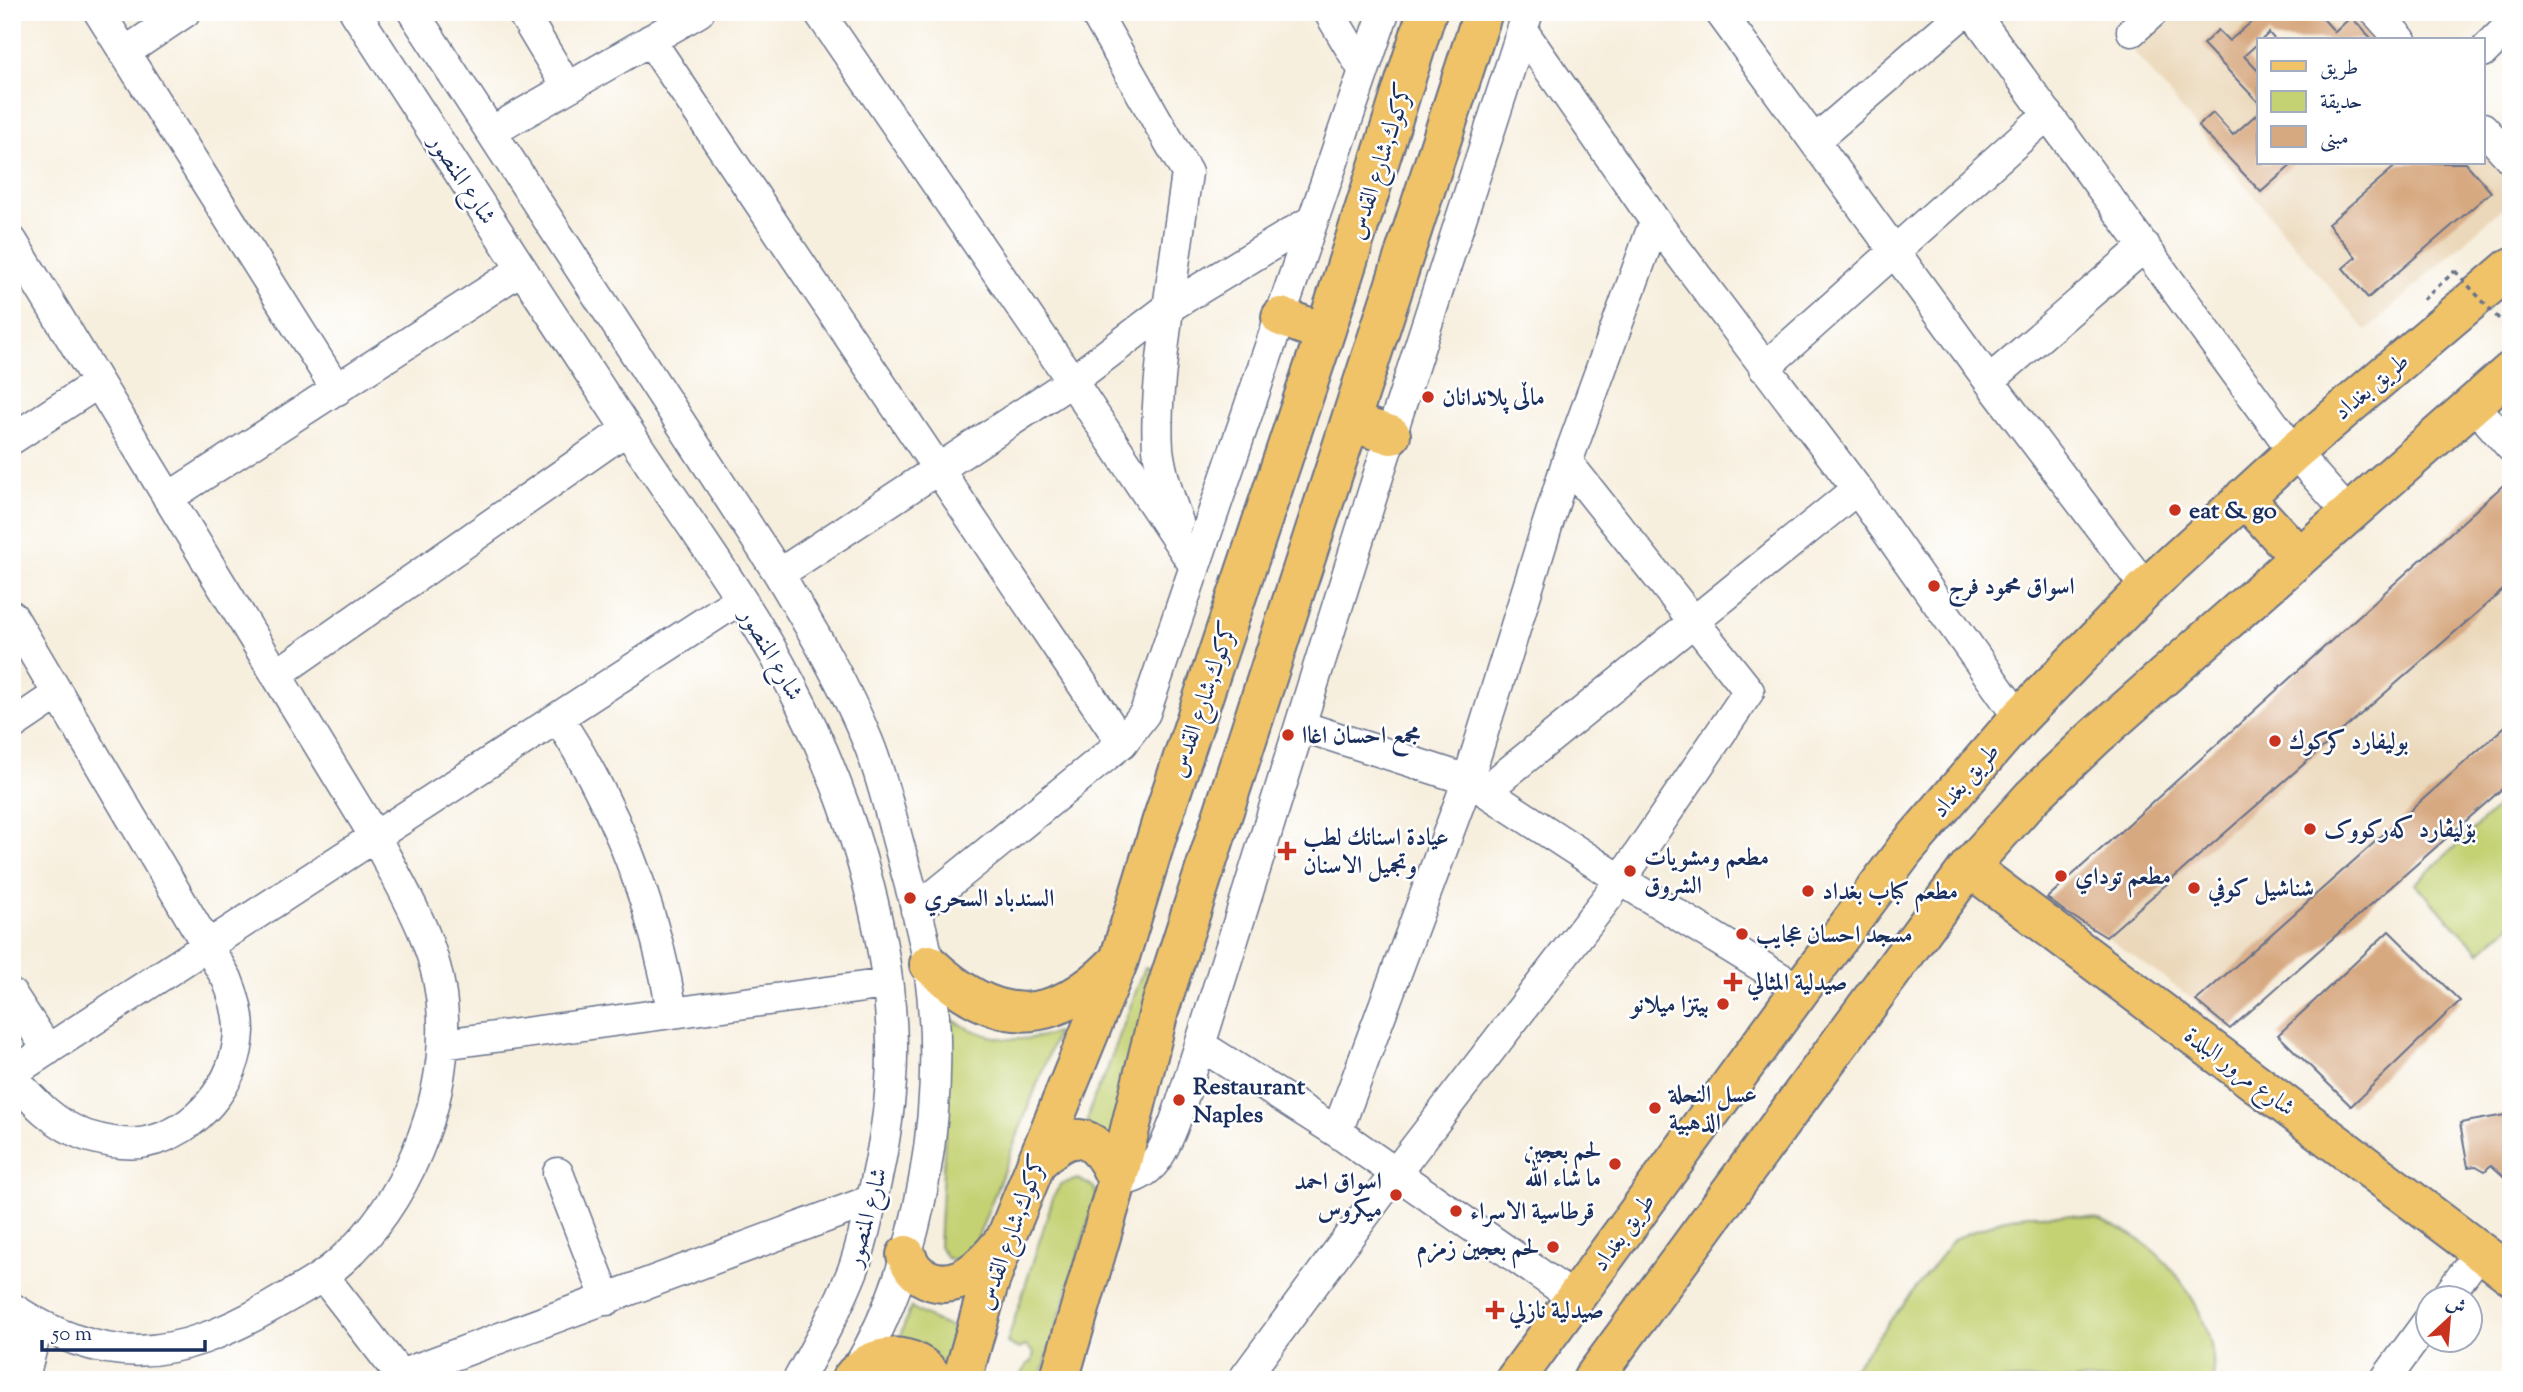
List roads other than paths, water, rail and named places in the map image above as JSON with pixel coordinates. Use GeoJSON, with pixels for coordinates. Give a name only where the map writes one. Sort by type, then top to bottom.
{"type":"FeatureCollection","features":[{"type":"Feature","properties":{"kind":"main road","name":"كركوك,شارع القدس"},"geometry":{"type":"LineString","coordinates":[[962,1380],[988,1287],[1005,1240],[1119,960],[1325,333],[1427,12]]}},
{"type":"Feature","properties":{"kind":"main road"},"geometry":{"type":"LineString","coordinates":[[1059,1380],[1117,1182],[1159,1012],[1483,12]]}},
{"type":"Feature","properties":{"kind":"main road","name":"طريق بغداد"},"geometry":{"type":"LineString","coordinates":[[1515,1380],[1905,850],[2019,718],[2146,588],[2294,452],[2511,267]]}},
{"type":"Feature","properties":{"kind":"main road"},"geometry":{"type":"LineString","coordinates":[[1281,317],[1325,333]]}},
{"type":"Feature","properties":{"kind":"main road"},"geometry":{"type":"LineString","coordinates":[[1592,1380],[1969,867],[2032,797],[2095,737],[2511,371]]}},
{"type":"Feature","properties":{"kind":"main road"},"geometry":{"type":"LineString","coordinates":[[1350,422],[1391,435]]}},
{"type":"Feature","properties":{"kind":"main road"},"geometry":{"type":"LineString","coordinates":[[2244,498],[2299,557]]}},
{"type":"Feature","properties":{"kind":"main road","name":"شارع مرور البلدة"},"geometry":{"type":"LineString","coordinates":[[1969,867],[2511,1275]]}},
{"type":"Feature","properties":{"kind":"main road"},"geometry":{"type":"LineString","coordinates":[[929,964],[954,988],[995,1008],[1016,1012],[1037,1011],[1079,995],[1096,984],[1119,960]]}},
{"type":"Feature","properties":{"kind":"main road"},"geometry":{"type":"LineString","coordinates":[[1036,1163],[1060,1143],[1077,1139],[1089,1141],[1102,1151],[1111,1164],[1117,1182]]}},
{"type":"Feature","properties":{"kind":"main road"},"geometry":{"type":"LineString","coordinates":[[906,1255],[917,1273],[928,1280],[945,1284],[966,1277],[978,1269],[1005,1240]]}},
{"type":"Feature","properties":{"kind":"main road"},"geometry":{"type":"LineString","coordinates":[[851,1380],[858,1370],[887,1356],[902,1357],[917,1363],[930,1373],[934,1380]]}},
{"type":"Feature","properties":{"kind":"street"},"geometry":{"type":"LineString","coordinates":[[99,12],[337,390]]}},
{"type":"Feature","properties":{"kind":"street"},"geometry":{"type":"LineString","coordinates":[[124,53],[185,12]]}},
{"type":"Feature","properties":{"kind":"street","name":"شارع المنصور"},"geometry":{"type":"LineString","coordinates":[[355,12],[626,430],[740,599],[789,681],[820,744],[864,873],[878,930],[892,1042],[884,1153],[854,1266],[827,1328],[798,1380]]}},
{"type":"Feature","properties":{"kind":"street","name":"شارع المنصور"},"geometry":{"type":"LineString","coordinates":[[413,12],[779,574],[821,645],[869,744],[929,964],[936,1046],[935,1101],[920,1194],[906,1255],[888,1310],[851,1380]]}},
{"type":"Feature","properties":{"kind":"street"},"geometry":{"type":"LineString","coordinates":[[522,12],[566,87]]}},
{"type":"Feature","properties":{"kind":"street"},"geometry":{"type":"LineString","coordinates":[[491,132],[699,12]]}},
{"type":"Feature","properties":{"kind":"street"},"geometry":{"type":"LineString","coordinates":[[819,12],[1072,381],[1194,565]]}},
{"type":"Feature","properties":{"kind":"street"},"geometry":{"type":"LineString","coordinates":[[1095,12],[1187,173],[1168,308],[1158,407],[1158,450],[1167,493],[1194,565]]}},
{"type":"Feature","properties":{"kind":"street"},"geometry":{"type":"LineString","coordinates":[[1329,12],[1364,71]]}},
{"type":"Feature","properties":{"kind":"street"},"geometry":{"type":"LineString","coordinates":[[916,910],[1122,743],[1145,713],[1384,12]]}},
{"type":"Feature","properties":{"kind":"street"},"geometry":{"type":"LineString","coordinates":[[1814,141],[1965,12]]}},
{"type":"Feature","properties":{"kind":"street"},"geometry":{"type":"LineString","coordinates":[[1973,12],[2294,452],[2349,514]]}},
{"type":"Feature","properties":{"kind":"street"},"geometry":{"type":"LineString","coordinates":[[2376,12],[2400,38]]}},
{"type":"Feature","properties":{"kind":"street"},"geometry":{"type":"LineString","coordinates":[[1729,16],[1814,141],[1989,381],[2146,588]]}},
{"type":"Feature","properties":{"kind":"street"},"geometry":{"type":"LineString","coordinates":[[1525,21],[1655,221],[1857,489],[2019,718]]}},
{"type":"Feature","properties":{"kind":"street"},"geometry":{"type":"LineString","coordinates":[[1117,1182],[1142,1174],[1160,1156],[1200,1045],[1391,435],[1525,21]]}},
{"type":"Feature","properties":{"kind":"street"},"geometry":{"type":"LineString","coordinates":[[2484,51],[2511,24]]}},
{"type":"Feature","properties":{"kind":"street"},"geometry":{"type":"LineString","coordinates":[[650,40],[1122,743]]}},
{"type":"Feature","properties":{"kind":"street"},"geometry":{"type":"LineString","coordinates":[[1764,368],[2048,114]]}},
{"type":"Feature","properties":{"kind":"street"},"geometry":{"type":"LineString","coordinates":[[2484,129],[2511,159]]}},
{"type":"Feature","properties":{"kind":"street"},"geometry":{"type":"LineString","coordinates":[[779,574],[1072,381],[1168,308],[1311,220]]}},
{"type":"Feature","properties":{"kind":"street"},"geometry":{"type":"LineString","coordinates":[[1337,1132],[1476,785],[1567,462],[1655,221]]}},
{"type":"Feature","properties":{"kind":"street"},"geometry":{"type":"LineString","coordinates":[[12,242],[374,837],[424,929],[441,995],[443,1044],[426,1126],[405,1181],[372,1230],[354,1250],[323,1276],[216,1334],[180,1347],[145,1352],[111,1349],[75,1341],[38,1325],[12,1308]]}},
{"type":"Feature","properties":{"kind":"street"},"geometry":{"type":"LineString","coordinates":[[1989,381],[2145,246]]}},
{"type":"Feature","properties":{"kind":"street"},"geometry":{"type":"LineString","coordinates":[[168,498],[522,269]]}},
{"type":"Feature","properties":{"kind":"street"},"geometry":{"type":"LineString","coordinates":[[560,325],[599,298]]}},
{"type":"Feature","properties":{"kind":"street"},"geometry":{"type":"LineString","coordinates":[[12,439],[99,383]]}},
{"type":"Feature","properties":{"kind":"street"},"geometry":{"type":"LineString","coordinates":[[2473,404],[2511,447]]}},
{"type":"Feature","properties":{"kind":"street"},"geometry":{"type":"LineString","coordinates":[[276,675],[626,430]]}},
{"type":"Feature","properties":{"kind":"street"},"geometry":{"type":"LineString","coordinates":[[1243,1380],[1395,1174],[1621,880],[1749,691],[1567,462]]}},
{"type":"Feature","properties":{"kind":"street"},"geometry":{"type":"LineString","coordinates":[[1476,785],[1693,623],[1857,489]]}},
{"type":"Feature","properties":{"kind":"street"},"geometry":{"type":"LineString","coordinates":[[12,616],[207,946],[227,979],[236,1002],[239,1030],[236,1057],[226,1081],[209,1105],[194,1119],[144,1143],[109,1142],[59,1122],[37,1106],[12,1075],[207,946],[740,599]]}},
{"type":"Feature","properties":{"kind":"street"},"geometry":{"type":"LineString","coordinates":[[12,725],[58,694]]}},
{"type":"Feature","properties":{"kind":"street"},"geometry":{"type":"LineString","coordinates":[[558,718],[599,786],[632,858],[657,934],[672,1012]]}},
{"type":"Feature","properties":{"kind":"street"},"geometry":{"type":"LineString","coordinates":[[1301,726],[1476,785],[1621,880],[1800,990]]}},
{"type":"Feature","properties":{"kind":"street"},"geometry":{"type":"LineString","coordinates":[[443,1044],[886,984]]}},
{"type":"Feature","properties":{"kind":"street"},"geometry":{"type":"LineString","coordinates":[[12,995],[48,1050]]}},
{"type":"Feature","properties":{"kind":"street"},"geometry":{"type":"LineString","coordinates":[[1200,1045],[1337,1132],[1574,1298]]}},
{"type":"Feature","properties":{"kind":"street"},"geometry":{"type":"LineString","coordinates":[[558,1173],[607,1300]]}},
{"type":"Feature","properties":{"kind":"street"},"geometry":{"type":"LineString","coordinates":[[323,1276],[402,1377],[872,1200]]}},
{"type":"Feature","properties":{"kind":"street"},"geometry":{"type":"LineString","coordinates":[[2456,1284],[2480,1252]]}},
{"type":"Feature","properties":{"kind":"street"},"geometry":{"type":"LineString","coordinates":[[23,1380],[38,1325]]}},
{"type":"Feature","properties":{"kind":"street"},"geometry":{"type":"LineString","coordinates":[[2385,1380],[2414,1340]]}},
{"type":"Feature","properties":{"kind":"place","name":"ماڵی پلاندانان"},"geometry":{"type":"Point","coordinates":[1428,397]}},
{"type":"Feature","properties":{"kind":"place","name":"eat & go"},"geometry":{"type":"Point","coordinates":[2175,510]}},
{"type":"Feature","properties":{"kind":"place","name":"اسواق محمود فرج"},"geometry":{"type":"Point","coordinates":[1934,586]}},
{"type":"Feature","properties":{"kind":"place","name":"مجمع احسان اغاا"},"geometry":{"type":"Point","coordinates":[1288,735]}},
{"type":"Feature","properties":{"kind":"place","name":"بوليفارد كركوك"},"geometry":{"type":"Point","coordinates":[2275,741]}},
{"type":"Feature","properties":{"kind":"place","name":"بۆلیڤارد کەرکووک"},"geometry":{"type":"Point","coordinates":[2310,829]}},
{"type":"Feature","properties":{"kind":"place","name":"عيادة اسنانك لطب وتجميل الاسنان"},"geometry":{"type":"Point","coordinates":[1287,851]}},
{"type":"Feature","properties":{"kind":"place","name":"مطعم ومشويات الشروق"},"geometry":{"type":"Point","coordinates":[1630,871]}},
{"type":"Feature","properties":{"kind":"place","name":"مطعم توداي"},"geometry":{"type":"Point","coordinates":[2061,876]}},
{"type":"Feature","properties":{"kind":"place","name":"شناشيل كوفي"},"geometry":{"type":"Point","coordinates":[2194,888]}},
{"type":"Feature","properties":{"kind":"place","name":"مطعم كباب بغداد"},"geometry":{"type":"Point","coordinates":[1808,891]}},
{"type":"Feature","properties":{"kind":"place","name":"السندباد السحري"},"geometry":{"type":"Point","coordinates":[910,898]}},
{"type":"Feature","properties":{"kind":"place","name":"مسجد احسان عجايب"},"geometry":{"type":"Point","coordinates":[1742,934]}},
{"type":"Feature","properties":{"kind":"place","name":"صيدلية المثالي"},"geometry":{"type":"Point","coordinates":[1733,982]}},
{"type":"Feature","properties":{"kind":"place","name":"بيتزا ميلانو"},"geometry":{"type":"Point","coordinates":[1723,1004]}},
{"type":"Feature","properties":{"kind":"place","name":"Restaurant Naples"},"geometry":{"type":"Point","coordinates":[1179,1100]}},
{"type":"Feature","properties":{"kind":"place","name":"عسل النحلة الذهبية"},"geometry":{"type":"Point","coordinates":[1655,1108]}},
{"type":"Feature","properties":{"kind":"place","name":"لحم بعجين ما شاء الله"},"geometry":{"type":"Point","coordinates":[1615,1164]}},
{"type":"Feature","properties":{"kind":"place","name":"اسواق احمد ميكروس"},"geometry":{"type":"Point","coordinates":[1396,1195]}},
{"type":"Feature","properties":{"kind":"place","name":"قرطاسية الاسراء"},"geometry":{"type":"Point","coordinates":[1456,1211]}},
{"type":"Feature","properties":{"kind":"place","name":"لحم بعجين زمزم"},"geometry":{"type":"Point","coordinates":[1553,1247]}},
{"type":"Feature","properties":{"kind":"place","name":"صيدلية نازلي"},"geometry":{"type":"Point","coordinates":[1495,1310]}}]}
